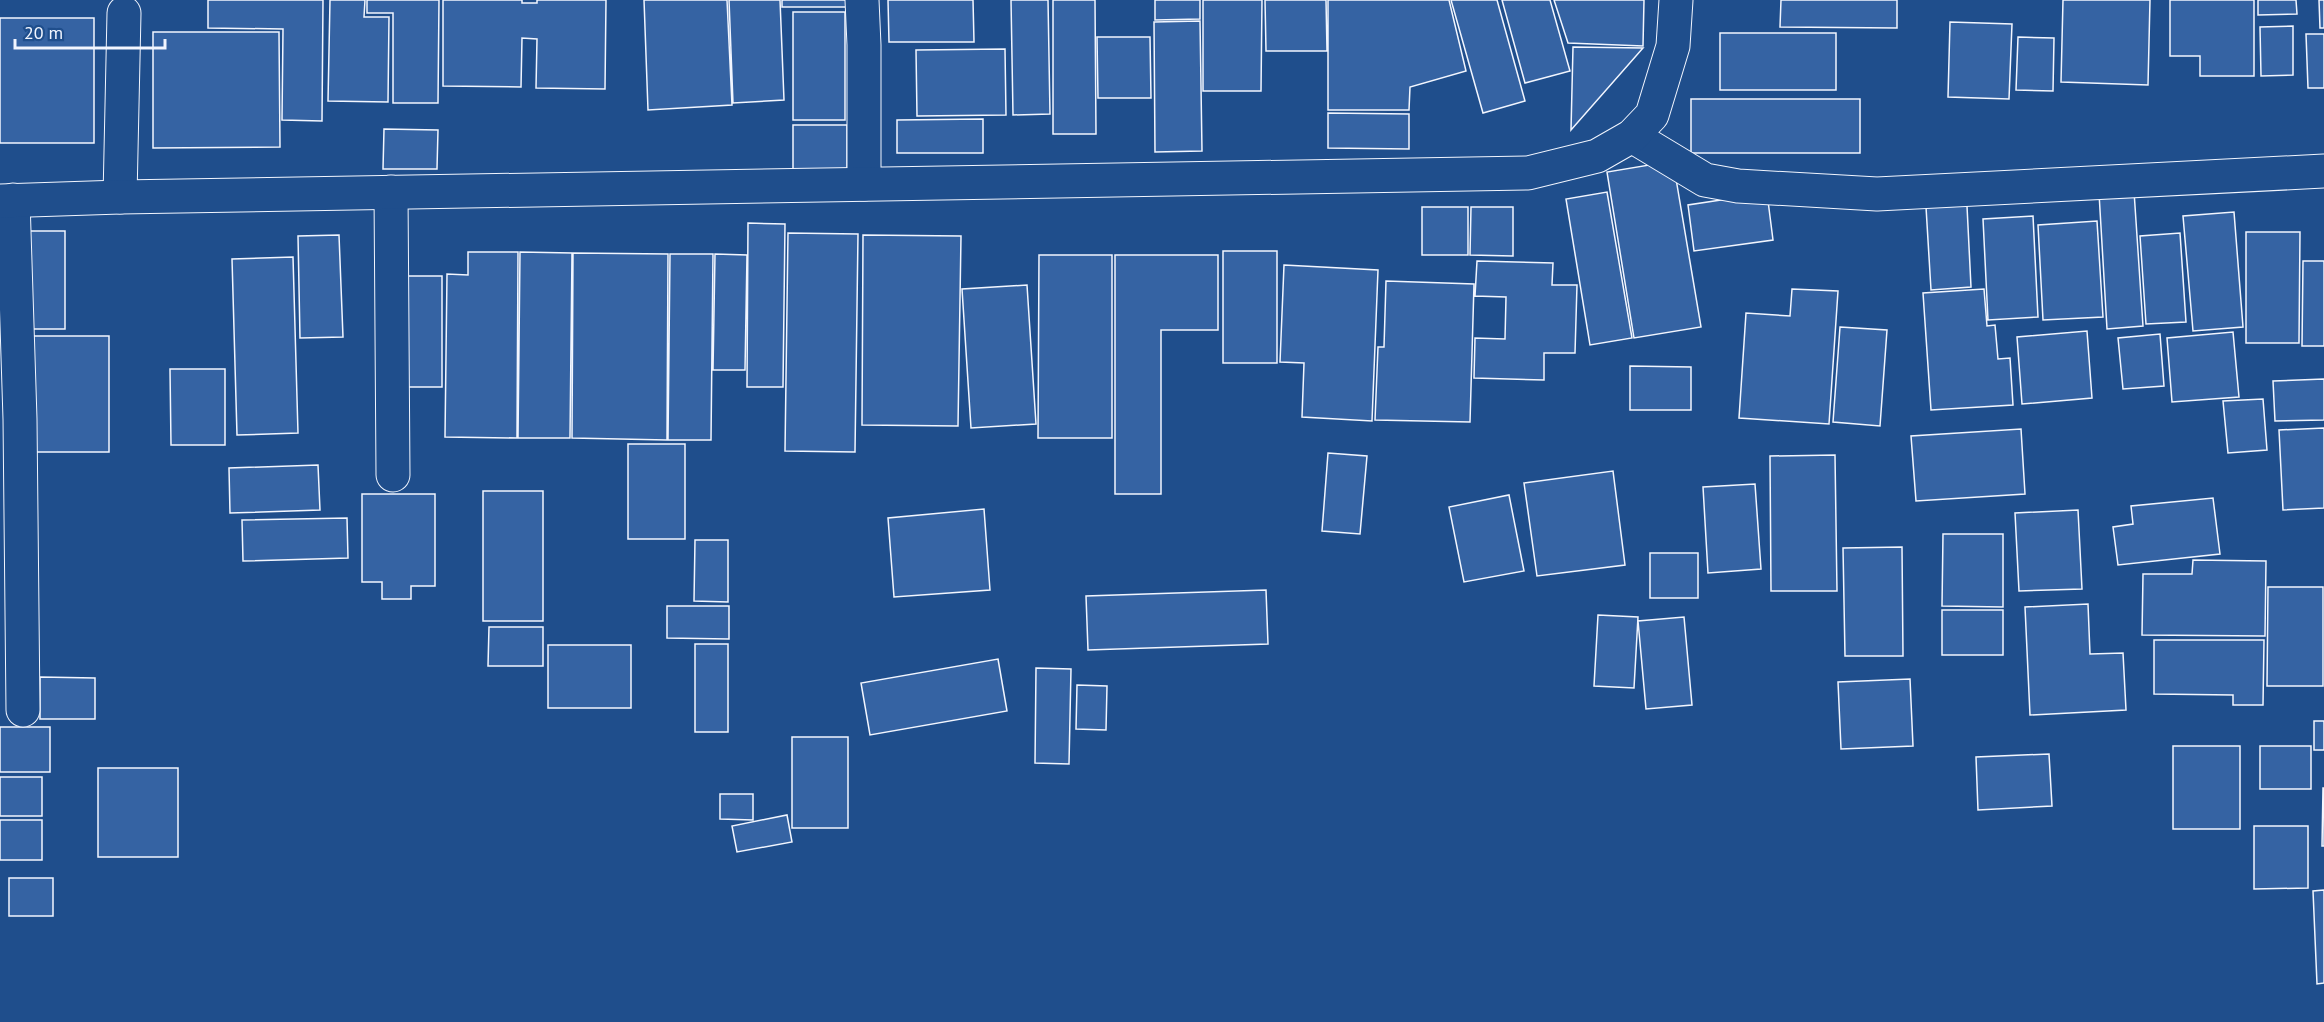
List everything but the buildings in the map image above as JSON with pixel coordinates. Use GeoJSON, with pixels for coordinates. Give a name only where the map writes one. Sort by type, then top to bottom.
{"type":"FeatureCollection","features":[{"type":"Feature","properties":{"kind":"street"},"geometry":{"type":"LineString","coordinates":[[862,0],[864,184]]}},
{"type":"Feature","properties":{"kind":"street"},"geometry":{"type":"LineString","coordinates":[[23,710],[20,419],[7,200],[1528,173],[1597,156],[1632,136],[1652,115],[1673,46],[1676,0]]}},
{"type":"Feature","properties":{"kind":"street"},"geometry":{"type":"LineString","coordinates":[[120,197],[124,13]]}},
{"type":"Feature","properties":{"kind":"street"},"geometry":{"type":"LineString","coordinates":[[1632,136],[1705,180],[1738,186],[1877,194],[2324,171]]}},
{"type":"Feature","properties":{"kind":"street"},"geometry":{"type":"LineString","coordinates":[[391,192],[393,475]]}}]}
